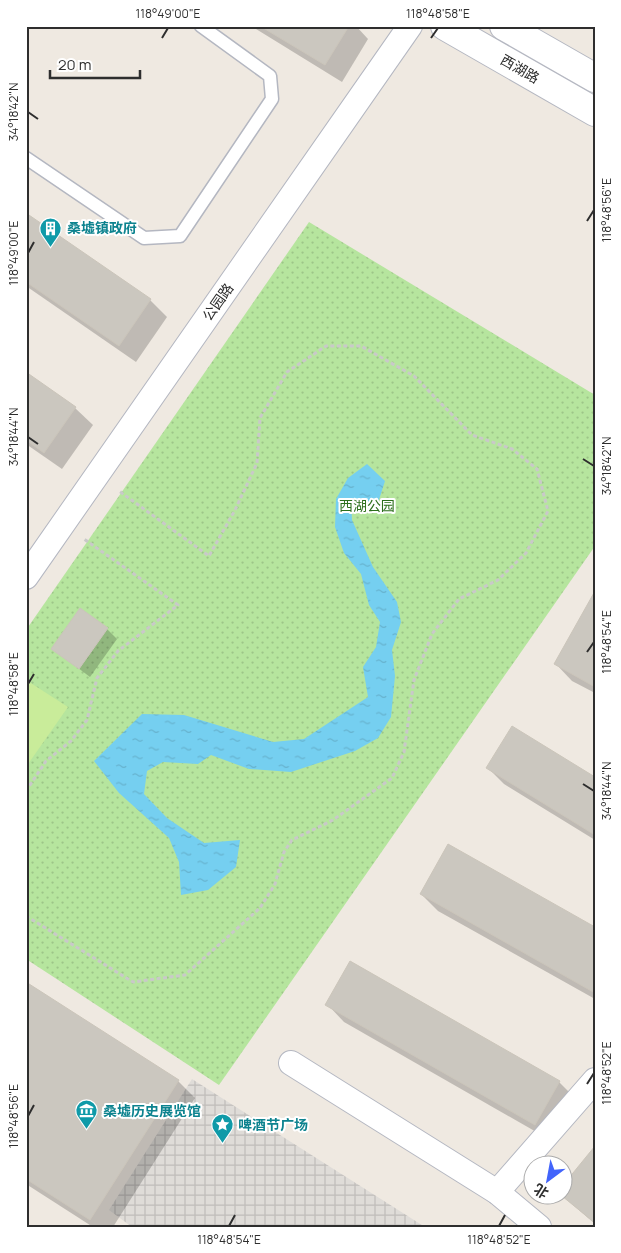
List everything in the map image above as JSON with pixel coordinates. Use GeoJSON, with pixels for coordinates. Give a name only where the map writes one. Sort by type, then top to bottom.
{"type":"FeatureCollection","features":[{"type":"Feature","properties":{"kind":"main road","name":"西湖路"},"geometry":{"type":"LineString","coordinates":[[445,26],[595,112]]}},
{"type":"Feature","properties":{"kind":"main road","name":"西湖路"},"geometry":{"type":"LineString","coordinates":[[504,26],[595,78]]}},
{"type":"Feature","properties":{"kind":"street","name":"公园路"},"geometry":{"type":"LineString","coordinates":[[26,577],[410,26]]}},
{"type":"Feature","properties":{"kind":"street"},"geometry":{"type":"LineString","coordinates":[[291,1063],[497,1192],[539,1227]]}},
{"type":"Feature","properties":{"kind":"street"},"geometry":{"type":"LineString","coordinates":[[497,1192],[595,1080]]}},
{"type":"Feature","properties":{"kind":"lane"},"geometry":{"type":"LineString","coordinates":[[26,158],[144,238],[180,236],[272,99],[270,76],[201,26]]}},
{"type":"Feature","properties":{"kind":"path"},"geometry":{"type":"LineString","coordinates":[[26,916],[133,982],[185,975],[260,908],[276,884],[284,852],[292,840],[333,820],[392,778],[404,752],[414,680],[432,634],[459,599],[498,580],[526,553],[548,511],[537,469],[512,449],[472,435],[414,376],[361,346],[326,346],[287,372],[260,418],[257,463],[235,510],[209,556],[97,476]]}},
{"type":"Feature","properties":{"kind":"path"},"geometry":{"type":"LineString","coordinates":[[26,791],[46,761],[72,741],[87,720],[96,678],[118,651],[178,605],[63,525]]}},
{"type":"Feature","properties":{"kind":"green space","name":"西湖公园"},"geometry":{"type":"Polygon","coordinates":[[[309,222],[595,395],[595,546],[219,1085],[26,959],[26,630],[309,222]]]}},
{"type":"Feature","properties":{"kind":"green space"},"geometry":{"type":"Polygon","coordinates":[[[26,680],[68,707],[26,767],[26,680]]]}},
{"type":"Feature","properties":{"kind":"shaded area","name":"啤酒节广场"},"geometry":{"type":"Polygon","coordinates":[[[192,1079],[425,1227],[132,1227],[109,1210],[192,1079]]]}},
{"type":"Feature","properties":{"kind":"water"},"geometry":{"type":"Polygon","coordinates":[[[367,464],[385,481],[376,509],[351,499],[352,520],[373,567],[397,602],[401,622],[392,650],[395,676],[391,717],[378,738],[355,751],[291,772],[249,769],[211,755],[198,764],[163,762],[147,771],[144,794],[167,818],[204,843],[240,840],[236,867],[208,890],[181,895],[179,862],[169,838],[119,793],[94,761],[142,714],[184,715],[273,742],[304,739],[368,697],[363,667],[376,647],[380,622],[369,605],[361,574],[344,553],[335,527],[336,499],[348,478],[367,464]]]}},
{"type":"Feature","properties":{"kind":"building"},"geometry":{"type":"Polygon","coordinates":[[[260,26],[349,26],[325,65],[260,26]]]}},
{"type":"Feature","properties":{"kind":"building","name":"桑墟镇政府"},"geometry":{"type":"Polygon","coordinates":[[[26,213],[151,299],[119,346],[26,282],[26,213]]]}},
{"type":"Feature","properties":{"kind":"building"},"geometry":{"type":"Polygon","coordinates":[[[26,372],[76,407],[44,453],[26,440],[26,372]]]}},
{"type":"Feature","properties":{"kind":"building"},"geometry":{"type":"Polygon","coordinates":[[[595,591],[595,687],[554,664],[595,591]]]}},
{"type":"Feature","properties":{"kind":"building"},"geometry":{"type":"Polygon","coordinates":[[[80,608],[108,628],[79,669],[51,649],[80,608]]]}},
{"type":"Feature","properties":{"kind":"building"},"geometry":{"type":"Polygon","coordinates":[[[512,726],[595,777],[595,835],[486,768],[512,726]]]}},
{"type":"Feature","properties":{"kind":"building"},"geometry":{"type":"Polygon","coordinates":[[[448,844],[595,927],[595,993],[420,894],[448,844]]]}},
{"type":"Feature","properties":{"kind":"building"},"geometry":{"type":"Polygon","coordinates":[[[350,961],[560,1081],[535,1125],[325,1005],[350,961]]]}},
{"type":"Feature","properties":{"kind":"building","name":"桑墟历史展览馆"},"geometry":{"type":"Polygon","coordinates":[[[26,982],[179,1080],[90,1220],[26,1179],[26,982]]]}},
{"type":"Feature","properties":{"kind":"building"},"geometry":{"type":"Polygon","coordinates":[[[595,1146],[595,1223],[574,1206],[574,1172],[595,1146]]]}},
{"type":"Feature","properties":{"kind":"place","name":"桑墟镇政府"},"geometry":{"type":"Point","coordinates":[51,247]}},
{"type":"Feature","properties":{"kind":"place","name":"桑墟历史展览馆"},"geometry":{"type":"Point","coordinates":[87,1130]}},
{"type":"Feature","properties":{"kind":"place","name":"啤酒节广场"},"geometry":{"type":"Point","coordinates":[222,1144]}}]}
